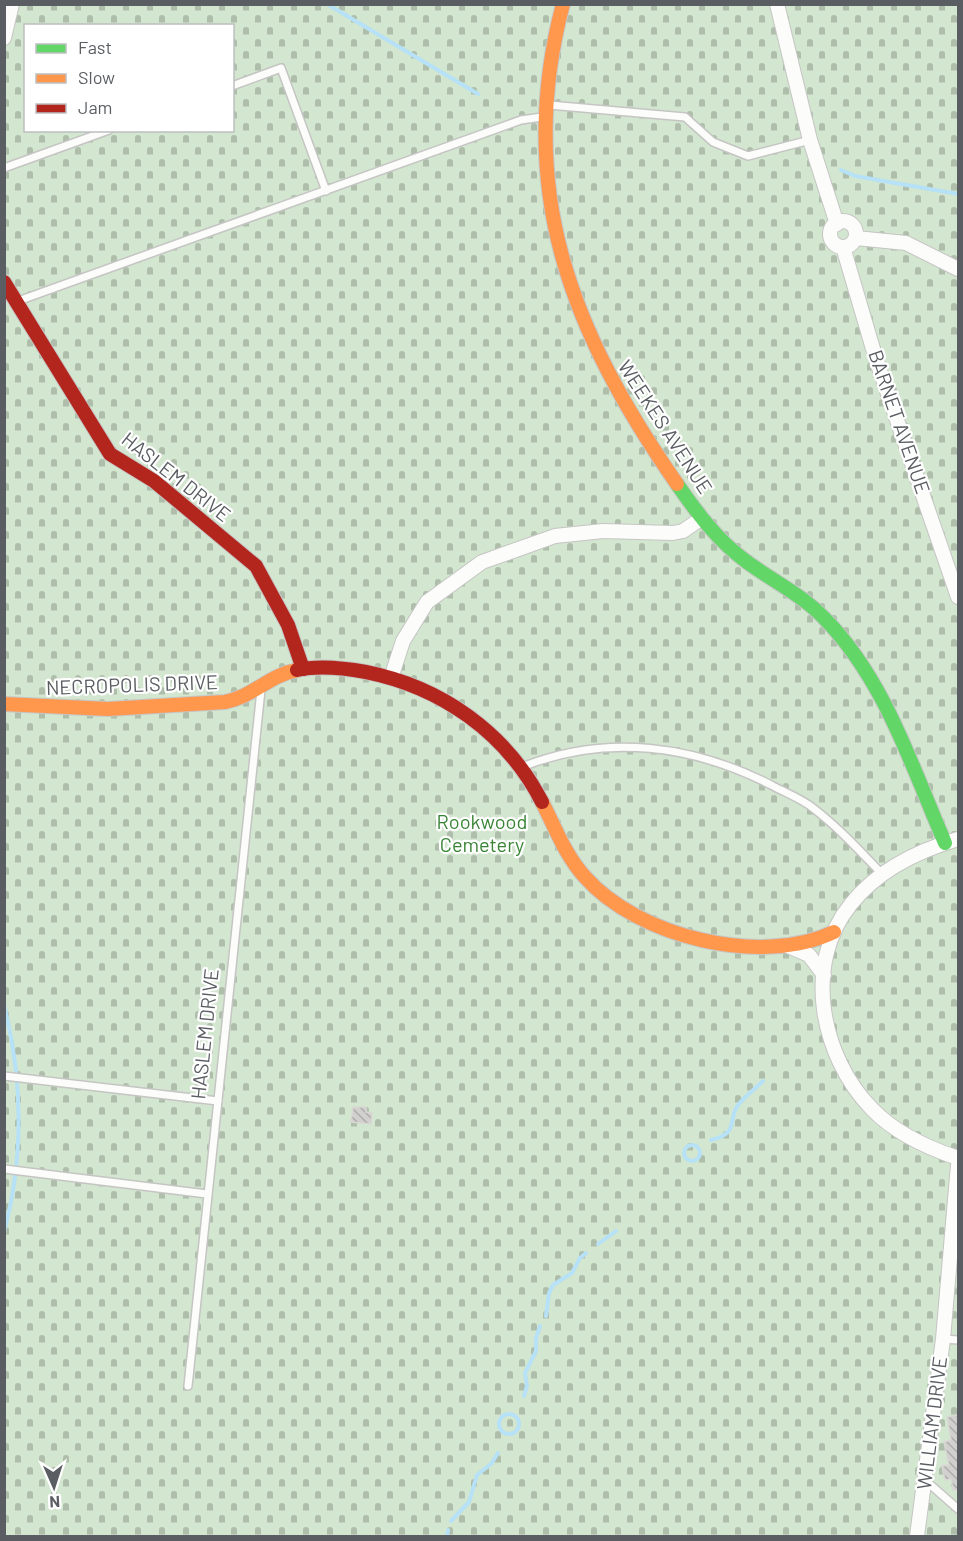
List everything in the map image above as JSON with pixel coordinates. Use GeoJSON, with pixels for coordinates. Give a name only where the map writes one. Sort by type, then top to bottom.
{"type":"FeatureCollection","features":[{"type":"Feature","properties":{"kind":"street"},"geometry":{"type":"LineString","coordinates":[[4,38],[12,4]]}},
{"type":"Feature","properties":{"kind":"street","name":"WEEKES AVENUE"},"geometry":{"type":"LineString","coordinates":[[562,4],[550,62],[545,111],[553,219],[565,271],[580,318],[605,374],[623,406],[702,518],[731,550],[782,584],[826,620],[847,647],[881,704],[945,843]]}},
{"type":"Feature","properties":{"kind":"street","name":"BARNET AVENUE"},"geometry":{"type":"LineString","coordinates":[[777,4],[810,140],[837,224],[832,230],[831,238],[843,247],[876,359],[958,597]]}},
{"type":"Feature","properties":{"kind":"street"},"geometry":{"type":"LineString","coordinates":[[837,224],[845,222],[853,225],[856,238],[851,245],[843,247]]}},
{"type":"Feature","properties":{"kind":"street"},"geometry":{"type":"LineString","coordinates":[[856,238],[906,243],[958,269]]}},
{"type":"Feature","properties":{"kind":"street","name":"HASLEM DRIVE"},"geometry":{"type":"LineString","coordinates":[[4,282],[110,454],[154,480],[256,566],[288,625],[303,669]]}},
{"type":"Feature","properties":{"kind":"street"},"geometry":{"type":"LineString","coordinates":[[391,678],[404,640],[427,602],[482,562],[545,538],[603,531],[673,533],[683,531],[702,518]]}},
{"type":"Feature","properties":{"kind":"street","name":"NECROPOLIS DRIVE"},"geometry":{"type":"LineString","coordinates":[[4,704],[88,709],[190,706],[243,699],[278,676],[303,669],[349,670],[391,678],[431,694],[469,717],[498,741],[521,768],[572,860],[585,877],[617,905],[652,924],[683,935],[736,945],[788,946],[818,940],[834,932]]}},
{"type":"Feature","properties":{"kind":"street"},"geometry":{"type":"LineString","coordinates":[[958,839],[904,861],[882,874],[850,905],[834,932],[824,975],[824,1002],[829,1034],[839,1062],[854,1087],[874,1111],[895,1127],[921,1143],[958,1158]]}},
{"type":"Feature","properties":{"kind":"street","name":"NECROPOLIS DRIVE"},"geometry":{"type":"LineString","coordinates":[[788,946],[809,955],[824,975]]}},
{"type":"Feature","properties":{"kind":"street","name":"WILLIAM DRIVE"},"geometry":{"type":"LineString","coordinates":[[917,1536],[943,1339],[958,1165]]}},
{"type":"Feature","properties":{"kind":"lane"},"geometry":{"type":"LineString","coordinates":[[234,85],[281,68],[326,191]]}},
{"type":"Feature","properties":{"kind":"lane"},"geometry":{"type":"LineString","coordinates":[[16,301],[545,111],[685,117],[713,142],[748,156],[810,140]]}},
{"type":"Feature","properties":{"kind":"lane"},"geometry":{"type":"LineString","coordinates":[[4,168],[103,132]]}},
{"type":"Feature","properties":{"kind":"lane","name":"HASLEM DRIVE"},"geometry":{"type":"LineString","coordinates":[[188,1386],[262,687]]}},
{"type":"Feature","properties":{"kind":"lane"},"geometry":{"type":"LineString","coordinates":[[521,768],[548,758],[642,746],[710,758],[759,779],[811,806],[852,841],[882,874]]}},
{"type":"Feature","properties":{"kind":"lane"},"geometry":{"type":"LineString","coordinates":[[4,1076],[218,1101]]}},
{"type":"Feature","properties":{"kind":"lane"},"geometry":{"type":"LineString","coordinates":[[4,1169],[207,1194]]}},
{"type":"Feature","properties":{"kind":"lane"},"geometry":{"type":"LineString","coordinates":[[943,1339],[958,1340]]}},
{"type":"Feature","properties":{"kind":"lane"},"geometry":{"type":"LineString","coordinates":[[925,1480],[958,1509]]}},
{"type":"Feature","properties":{"kind":"green space","name":"Rookwood Cemetery"},"geometry":{"type":"Polygon","coordinates":[[[5,5],[958,5],[958,1536],[5,1536],[5,5]]]}},
{"type":"Feature","properties":{"kind":"building"},"geometry":{"type":"Polygon","coordinates":[[[353,1107],[366,1107],[366,1112],[372,1113],[371,1124],[351,1122],[353,1107]]]}},
{"type":"Feature","properties":{"kind":"building"},"geometry":{"type":"Polygon","coordinates":[[[958,1415],[958,1490],[953,1490],[951,1479],[945,1480],[942,1466],[949,1465],[944,1442],[951,1440],[947,1417],[958,1415]]]}},
{"type":"Feature","properties":{"kind":"waterway"},"geometry":{"type":"LineString","coordinates":[[327,4],[478,94]]}},
{"type":"Feature","properties":{"kind":"waterway"},"geometry":{"type":"LineString","coordinates":[[841,170],[855,176],[958,194]]}},
{"type":"Feature","properties":{"kind":"waterway"},"geometry":{"type":"LineString","coordinates":[[4,1005],[15,1061],[19,1118],[15,1176],[4,1232]]}},
{"type":"Feature","properties":{"kind":"waterway"},"geometry":{"type":"LineString","coordinates":[[711,1140],[726,1134],[738,1105],[763,1081]]}},
{"type":"Feature","properties":{"kind":"waterway"},"geometry":{"type":"LineString","coordinates":[[689,1145],[695,1145],[700,1153],[698,1159],[689,1161],[684,1156],[684,1150],[689,1145]]}},
{"type":"Feature","properties":{"kind":"waterway"},"geometry":{"type":"LineString","coordinates":[[598,1244],[616,1231]]}},
{"type":"Feature","properties":{"kind":"waterway"},"geometry":{"type":"LineString","coordinates":[[546,1316],[549,1293],[553,1285],[572,1273],[580,1258],[586,1253]]}},
{"type":"Feature","properties":{"kind":"waterway"},"geometry":{"type":"LineString","coordinates":[[524,1396],[527,1386],[525,1373],[536,1351],[536,1338],[540,1326]]}},
{"type":"Feature","properties":{"kind":"waterway"},"geometry":{"type":"LineString","coordinates":[[505,1414],[513,1414],[519,1420],[519,1424],[519,1428],[513,1434],[505,1434],[499,1428],[499,1420],[505,1414]]}},
{"type":"Feature","properties":{"kind":"waterway"},"geometry":{"type":"LineString","coordinates":[[451,1521],[469,1502],[477,1475],[491,1464],[498,1453]]}},
{"type":"Feature","properties":{"kind":"waterway"},"geometry":{"type":"LineString","coordinates":[[447,1536],[448,1530]]}},
{"type":"Feature","properties":{"kind":"traffic: fast"},"geometry":{"type":"LineString","coordinates":[[677,484],[717,536],[747,562],[806,602],[845,642],[864,668],[895,724],[945,843]]}},
{"type":"Feature","properties":{"kind":"traffic: slow"},"geometry":{"type":"LineString","coordinates":[[563,4],[550,72],[545,136],[550,197],[562,257],[582,315],[608,371],[640,428],[677,484]]}},
{"type":"Feature","properties":{"kind":"traffic: slow"},"geometry":{"type":"LineString","coordinates":[[4,704],[108,709],[225,702],[244,696],[278,676],[297,670]]}},
{"type":"Feature","properties":{"kind":"traffic: slow"},"geometry":{"type":"LineString","coordinates":[[542,802],[566,850],[585,877],[608,898],[636,916],[668,930],[702,940],[737,946],[772,947],[805,942],[834,932]]}},
{"type":"Feature","properties":{"kind":"traffic: jam"},"geometry":{"type":"LineString","coordinates":[[4,282],[110,454],[154,481],[256,566],[288,625],[303,669]]}},
{"type":"Feature","properties":{"kind":"traffic: jam"},"geometry":{"type":"LineString","coordinates":[[297,670],[332,668],[366,672],[394,679],[445,701],[469,716],[510,754],[542,802]]}}]}
